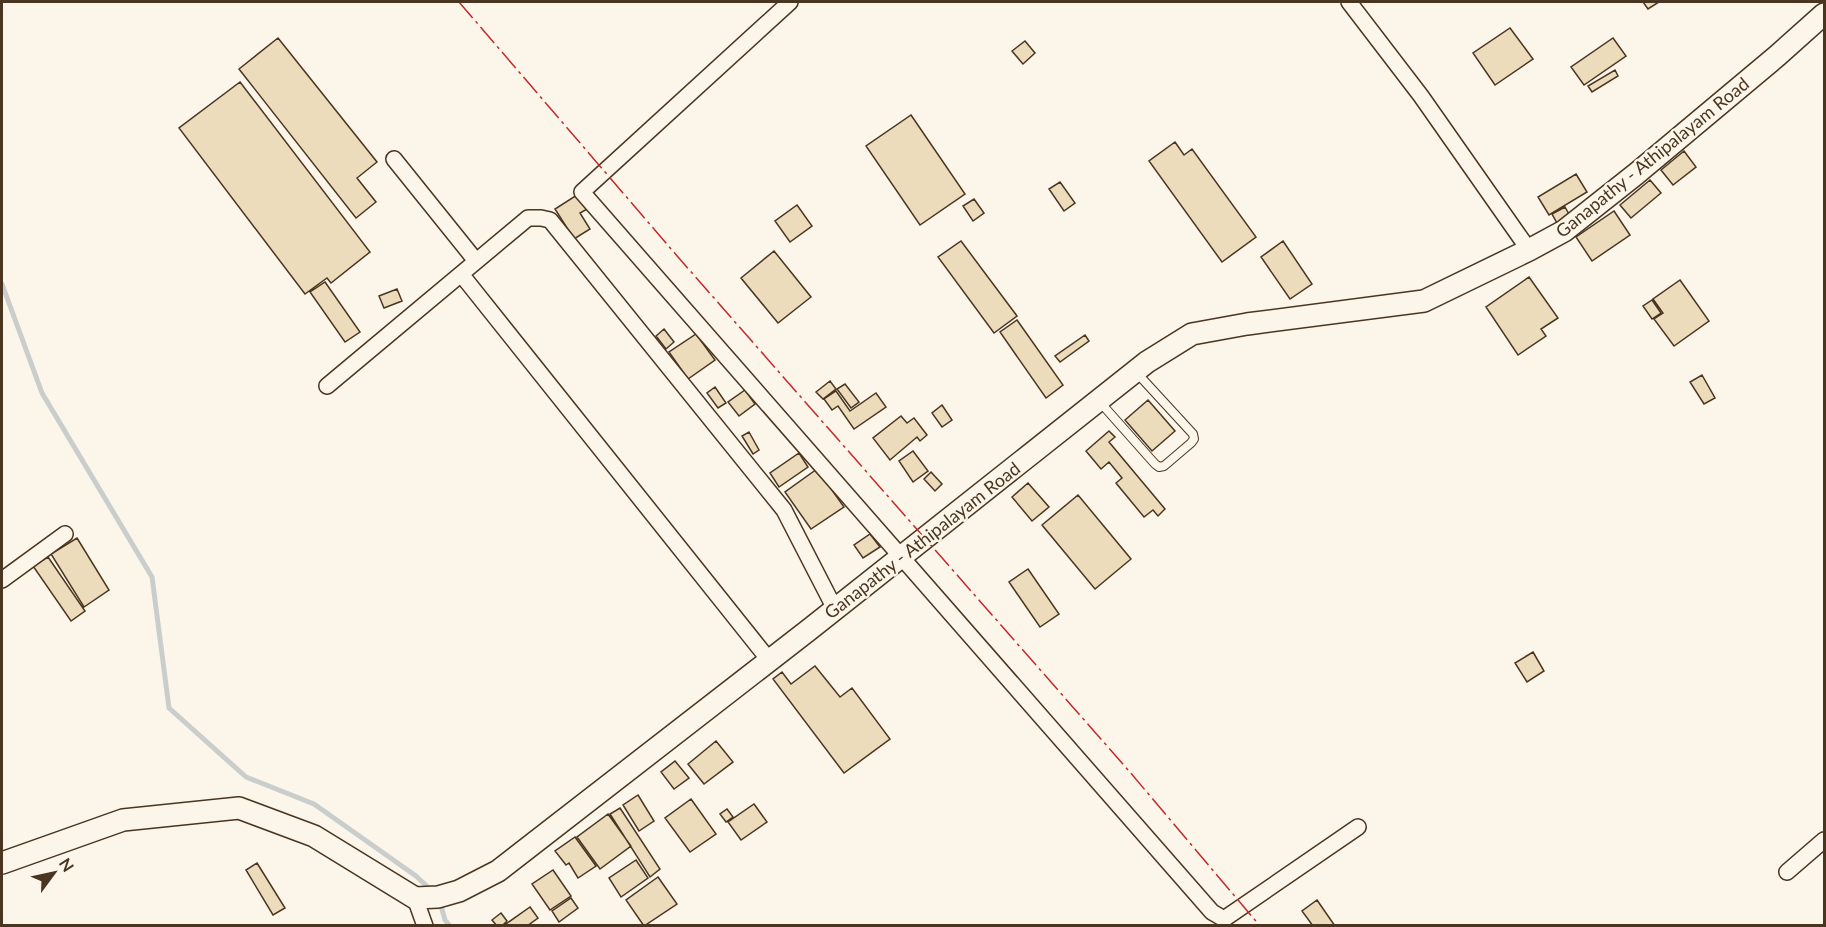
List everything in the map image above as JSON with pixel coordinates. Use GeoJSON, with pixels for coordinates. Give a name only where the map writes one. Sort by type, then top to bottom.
{"type":"FeatureCollection","features":[{"type":"Feature","properties":{"kind":"main road","name":"Ganapathy - Athipalayam Road"},"geometry":{"type":"LineString","coordinates":[[415,898],[438,897],[459,891],[498,871],[835,609],[1147,362],[1192,334],[1247,324],[1424,301],[1529,250],[1564,231],[1636,174],[1824,14]]}},
{"type":"Feature","properties":{"kind":"main road"},"geometry":{"type":"LineString","coordinates":[[2,863],[123,820],[239,808],[314,836],[415,898]]}},
{"type":"Feature","properties":{"kind":"street"},"geometry":{"type":"LineString","coordinates":[[790,2],[582,192],[1212,912],[1224,919],[1358,827]]}},
{"type":"Feature","properties":{"kind":"street"},"geometry":{"type":"LineString","coordinates":[[1349,2],[1421,96],[1529,250]]}},
{"type":"Feature","properties":{"kind":"street"},"geometry":{"type":"LineString","coordinates":[[394,159],[476,261]]}},
{"type":"Feature","properties":{"kind":"street"},"geometry":{"type":"LineString","coordinates":[[327,386],[528,218],[550,220],[784,510],[835,609]]}},
{"type":"Feature","properties":{"kind":"street"},"geometry":{"type":"LineString","coordinates":[[461,274],[769,660]]}},
{"type":"Feature","properties":{"kind":"street"},"geometry":{"type":"LineString","coordinates":[[2,580],[65,534]]}},
{"type":"Feature","properties":{"kind":"street"},"geometry":{"type":"LineString","coordinates":[[1787,872],[1824,840]]}},
{"type":"Feature","properties":{"kind":"street"},"geometry":{"type":"LineString","coordinates":[[415,898],[425,926]]}},
{"type":"Feature","properties":{"kind":"lane"},"geometry":{"type":"LineString","coordinates":[[1098,400],[1155,464],[1160,467],[1164,466],[1191,443],[1194,439],[1193,435],[1135,371]]}},
{"type":"Feature","properties":{"kind":"building"},"geometry":{"type":"Polygon","coordinates":[[[1643,2],[1659,2],[1648,9],[1643,2]]]}},
{"type":"Feature","properties":{"kind":"building"},"geometry":{"type":"Polygon","coordinates":[[[1510,28],[1533,59],[1495,85],[1473,53],[1510,28]]]}},
{"type":"Feature","properties":{"kind":"building"},"geometry":{"type":"Polygon","coordinates":[[[278,38],[377,162],[357,178],[376,202],[356,218],[239,69],[278,38]]]}},
{"type":"Feature","properties":{"kind":"building"},"geometry":{"type":"Polygon","coordinates":[[[1613,38],[1626,56],[1584,85],[1571,67],[1613,38]]]}},
{"type":"Feature","properties":{"kind":"building"},"geometry":{"type":"Polygon","coordinates":[[[1025,41],[1035,53],[1023,64],[1012,51],[1025,41]]]}},
{"type":"Feature","properties":{"kind":"building"},"geometry":{"type":"Polygon","coordinates":[[[1615,70],[1618,76],[1592,92],[1588,86],[1615,70]]]}},
{"type":"Feature","properties":{"kind":"building"},"geometry":{"type":"Polygon","coordinates":[[[240,82],[370,252],[331,283],[327,278],[305,294],[179,128],[240,82]]]}},
{"type":"Feature","properties":{"kind":"building"},"geometry":{"type":"Polygon","coordinates":[[[911,115],[965,194],[920,225],[866,146],[911,115]]]}},
{"type":"Feature","properties":{"kind":"building"},"geometry":{"type":"Polygon","coordinates":[[[1175,142],[1184,155],[1192,149],[1256,237],[1222,262],[1149,161],[1175,142]]]}},
{"type":"Feature","properties":{"kind":"building"},"geometry":{"type":"Polygon","coordinates":[[[1684,151],[1696,167],[1673,185],[1661,170],[1684,151]]]}},
{"type":"Feature","properties":{"kind":"building"},"geometry":{"type":"Polygon","coordinates":[[[1576,174],[1587,192],[1549,215],[1538,197],[1576,174]]]}},
{"type":"Feature","properties":{"kind":"building"},"geometry":{"type":"Polygon","coordinates":[[[1650,180],[1661,193],[1631,218],[1620,205],[1650,180]]]}},
{"type":"Feature","properties":{"kind":"building"},"geometry":{"type":"Polygon","coordinates":[[[1060,182],[1075,203],[1064,211],[1049,189],[1060,182]]]}},
{"type":"Feature","properties":{"kind":"building"},"geometry":{"type":"Polygon","coordinates":[[[580,193],[589,208],[580,213],[590,229],[574,239],[555,209],[580,193]]]}},
{"type":"Feature","properties":{"kind":"building"},"geometry":{"type":"Polygon","coordinates":[[[974,199],[984,213],[973,221],[963,206],[974,199]]]}},
{"type":"Feature","properties":{"kind":"building"},"geometry":{"type":"Polygon","coordinates":[[[797,205],[812,226],[790,242],[775,221],[797,205]]]}},
{"type":"Feature","properties":{"kind":"building"},"geometry":{"type":"Polygon","coordinates":[[[1565,207],[1570,216],[1557,223],[1552,214],[1565,207]]]}},
{"type":"Feature","properties":{"kind":"building"},"geometry":{"type":"Polygon","coordinates":[[[1614,211],[1630,235],[1592,261],[1576,237],[1614,211]]]}},
{"type":"Feature","properties":{"kind":"building"},"geometry":{"type":"Polygon","coordinates":[[[961,241],[1017,316],[994,333],[938,257],[961,241]]]}},
{"type":"Feature","properties":{"kind":"building"},"geometry":{"type":"Polygon","coordinates":[[[1283,241],[1312,284],[1290,299],[1261,257],[1283,241]]]}},
{"type":"Feature","properties":{"kind":"building"},"geometry":{"type":"Polygon","coordinates":[[[774,251],[811,297],[778,323],[741,278],[774,251]]]}},
{"type":"Feature","properties":{"kind":"building"},"geometry":{"type":"Polygon","coordinates":[[[1529,277],[1558,318],[1541,329],[1546,336],[1518,355],[1486,307],[1529,277]]]}},
{"type":"Feature","properties":{"kind":"building"},"geometry":{"type":"Polygon","coordinates":[[[1680,280],[1709,321],[1674,346],[1654,319],[1663,313],[1653,299],[1680,280]]]}},
{"type":"Feature","properties":{"kind":"building"},"geometry":{"type":"Polygon","coordinates":[[[325,282],[360,332],[345,342],[310,292],[325,282]]]}},
{"type":"Feature","properties":{"kind":"building"},"geometry":{"type":"Polygon","coordinates":[[[397,289],[402,301],[384,308],[379,296],[397,289]]]}},
{"type":"Feature","properties":{"kind":"building"},"geometry":{"type":"Polygon","coordinates":[[[1652,300],[1661,313],[1652,319],[1643,306],[1652,300]]]}},
{"type":"Feature","properties":{"kind":"building"},"geometry":{"type":"Polygon","coordinates":[[[1017,320],[1063,385],[1046,398],[1000,332],[1017,320]]]}},
{"type":"Feature","properties":{"kind":"building"},"geometry":{"type":"Polygon","coordinates":[[[664,329],[674,342],[666,349],[656,336],[664,329]]]}},
{"type":"Feature","properties":{"kind":"building"},"geometry":{"type":"Polygon","coordinates":[[[696,334],[715,360],[688,379],[669,352],[696,334]]]}},
{"type":"Feature","properties":{"kind":"building"},"geometry":{"type":"Polygon","coordinates":[[[1085,335],[1089,341],[1060,362],[1055,356],[1085,335]]]}},
{"type":"Feature","properties":{"kind":"building"},"geometry":{"type":"Polygon","coordinates":[[[1702,375],[1715,398],[1704,404],[1690,382],[1702,375]]]}},
{"type":"Feature","properties":{"kind":"building"},"geometry":{"type":"Polygon","coordinates":[[[830,381],[836,389],[823,399],[816,392],[830,381]]]}},
{"type":"Feature","properties":{"kind":"building"},"geometry":{"type":"Polygon","coordinates":[[[845,384],[859,402],[851,408],[837,389],[845,384]]]}},
{"type":"Feature","properties":{"kind":"building"},"geometry":{"type":"Polygon","coordinates":[[[715,387],[726,403],[718,408],[707,393],[715,387]]]}},
{"type":"Feature","properties":{"kind":"building"},"geometry":{"type":"Polygon","coordinates":[[[745,390],[755,404],[739,416],[728,402],[745,390]]]}},
{"type":"Feature","properties":{"kind":"building"},"geometry":{"type":"Polygon","coordinates":[[[836,391],[850,411],[876,393],[886,407],[854,429],[838,406],[832,410],[824,399],[836,391]]]}},
{"type":"Feature","properties":{"kind":"building"},"geometry":{"type":"Polygon","coordinates":[[[1148,400],[1175,431],[1152,451],[1125,420],[1148,400]]]}},
{"type":"Feature","properties":{"kind":"building"},"geometry":{"type":"Polygon","coordinates":[[[942,405],[952,420],[942,427],[932,413],[942,405]]]}},
{"type":"Feature","properties":{"kind":"building"},"geometry":{"type":"Polygon","coordinates":[[[901,416],[907,423],[914,418],[927,435],[920,441],[917,437],[890,460],[873,438],[901,416]]]}},
{"type":"Feature","properties":{"kind":"building"},"geometry":{"type":"Polygon","coordinates":[[[1109,431],[1115,437],[1109,442],[1165,509],[1158,516],[1153,510],[1144,517],[1116,483],[1122,478],[1109,462],[1101,469],[1086,451],[1109,431]]]}},
{"type":"Feature","properties":{"kind":"building"},"geometry":{"type":"Polygon","coordinates":[[[749,432],[759,450],[753,454],[742,436],[749,432]]]}},
{"type":"Feature","properties":{"kind":"building"},"geometry":{"type":"Polygon","coordinates":[[[913,451],[928,471],[913,482],[899,461],[913,451]]]}},
{"type":"Feature","properties":{"kind":"building"},"geometry":{"type":"Polygon","coordinates":[[[799,453],[808,467],[779,487],[770,473],[799,453]]]}},
{"type":"Feature","properties":{"kind":"building"},"geometry":{"type":"Polygon","coordinates":[[[817,469],[844,507],[811,529],[785,492],[817,469]]]}},
{"type":"Feature","properties":{"kind":"building"},"geometry":{"type":"Polygon","coordinates":[[[931,472],[942,484],[935,491],[924,479],[931,472]]]}},
{"type":"Feature","properties":{"kind":"building"},"geometry":{"type":"Polygon","coordinates":[[[1028,483],[1049,507],[1032,521],[1012,497],[1028,483]]]}},
{"type":"Feature","properties":{"kind":"building"},"geometry":{"type":"Polygon","coordinates":[[[1078,495],[1131,559],[1095,589],[1042,525],[1078,495]]]}},
{"type":"Feature","properties":{"kind":"building"},"geometry":{"type":"Polygon","coordinates":[[[870,534],[880,547],[863,558],[854,545],[870,534]]]}},
{"type":"Feature","properties":{"kind":"building"},"geometry":{"type":"Polygon","coordinates":[[[77,538],[109,590],[84,607],[51,554],[77,538]]]}},
{"type":"Feature","properties":{"kind":"building"},"geometry":{"type":"Polygon","coordinates":[[[48,557],[85,611],[71,621],[33,566],[48,557]]]}},
{"type":"Feature","properties":{"kind":"building"},"geometry":{"type":"Polygon","coordinates":[[[1028,569],[1059,614],[1040,627],[1009,582],[1028,569]]]}},
{"type":"Feature","properties":{"kind":"building"},"geometry":{"type":"Polygon","coordinates":[[[1533,652],[1544,671],[1527,682],[1515,663],[1533,652]]]}},
{"type":"Feature","properties":{"kind":"building"},"geometry":{"type":"Polygon","coordinates":[[[815,666],[840,697],[852,688],[890,739],[844,773],[773,679],[782,672],[791,684],[815,666]]]}},
{"type":"Feature","properties":{"kind":"building"},"geometry":{"type":"Polygon","coordinates":[[[716,741],[733,762],[704,784],[688,764],[716,741]]]}},
{"type":"Feature","properties":{"kind":"building"},"geometry":{"type":"Polygon","coordinates":[[[675,761],[689,778],[674,789],[661,772],[675,761]]]}},
{"type":"Feature","properties":{"kind":"building"},"geometry":{"type":"Polygon","coordinates":[[[638,795],[654,821],[639,831],[623,805],[638,795]]]}},
{"type":"Feature","properties":{"kind":"building"},"geometry":{"type":"Polygon","coordinates":[[[691,799],[716,834],[690,852],[665,818],[691,799]]]}},
{"type":"Feature","properties":{"kind":"building"},"geometry":{"type":"Polygon","coordinates":[[[754,804],[767,822],[741,840],[728,822],[754,804]]]}},
{"type":"Feature","properties":{"kind":"building"},"geometry":{"type":"Polygon","coordinates":[[[620,808],[660,869],[650,877],[610,814],[620,808]]]}},
{"type":"Feature","properties":{"kind":"building"},"geometry":{"type":"Polygon","coordinates":[[[727,809],[733,817],[726,822],[720,814],[727,809]]]}},
{"type":"Feature","properties":{"kind":"building"},"geometry":{"type":"Polygon","coordinates":[[[608,814],[631,846],[600,869],[577,837],[608,814]]]}},
{"type":"Feature","properties":{"kind":"building"},"geometry":{"type":"Polygon","coordinates":[[[575,837],[596,866],[578,878],[569,863],[566,865],[555,851],[575,837]]]}},
{"type":"Feature","properties":{"kind":"building"},"geometry":{"type":"Polygon","coordinates":[[[636,860],[648,878],[621,897],[609,878],[636,860]]]}},
{"type":"Feature","properties":{"kind":"building"},"geometry":{"type":"Polygon","coordinates":[[[257,863],[285,908],[273,915],[246,870],[257,863]]]}},
{"type":"Feature","properties":{"kind":"building"},"geometry":{"type":"Polygon","coordinates":[[[553,870],[571,896],[550,910],[532,884],[553,870]]]}},
{"type":"Feature","properties":{"kind":"building"},"geometry":{"type":"Polygon","coordinates":[[[658,877],[677,904],[644,926],[626,900],[658,877]]]}},
{"type":"Feature","properties":{"kind":"building"},"geometry":{"type":"Polygon","coordinates":[[[571,898],[578,908],[559,922],[552,911],[571,898]]]}},
{"type":"Feature","properties":{"kind":"building"},"geometry":{"type":"Polygon","coordinates":[[[1317,900],[1335,926],[1313,926],[1302,911],[1317,900]]]}},
{"type":"Feature","properties":{"kind":"building"},"geometry":{"type":"Polygon","coordinates":[[[530,907],[538,918],[527,926],[503,926],[530,907]]]}},
{"type":"Feature","properties":{"kind":"building"},"geometry":{"type":"Polygon","coordinates":[[[501,913],[507,921],[502,926],[497,926],[492,920],[501,913]]]}},
{"type":"Feature","properties":{"kind":"waterway"},"geometry":{"type":"LineString","coordinates":[[2,284],[42,393],[152,577],[169,708],[246,777],[314,804],[416,876],[431,890]]}},
{"type":"Feature","properties":{"kind":"waterway"},"geometry":{"type":"LineString","coordinates":[[440,902],[445,920],[450,926]]}},
{"type":"Feature","properties":{"kind":"power"},"geometry":{"type":"LineString","coordinates":[[459,2],[678,257],[1129,771],[1260,926]]}}]}
